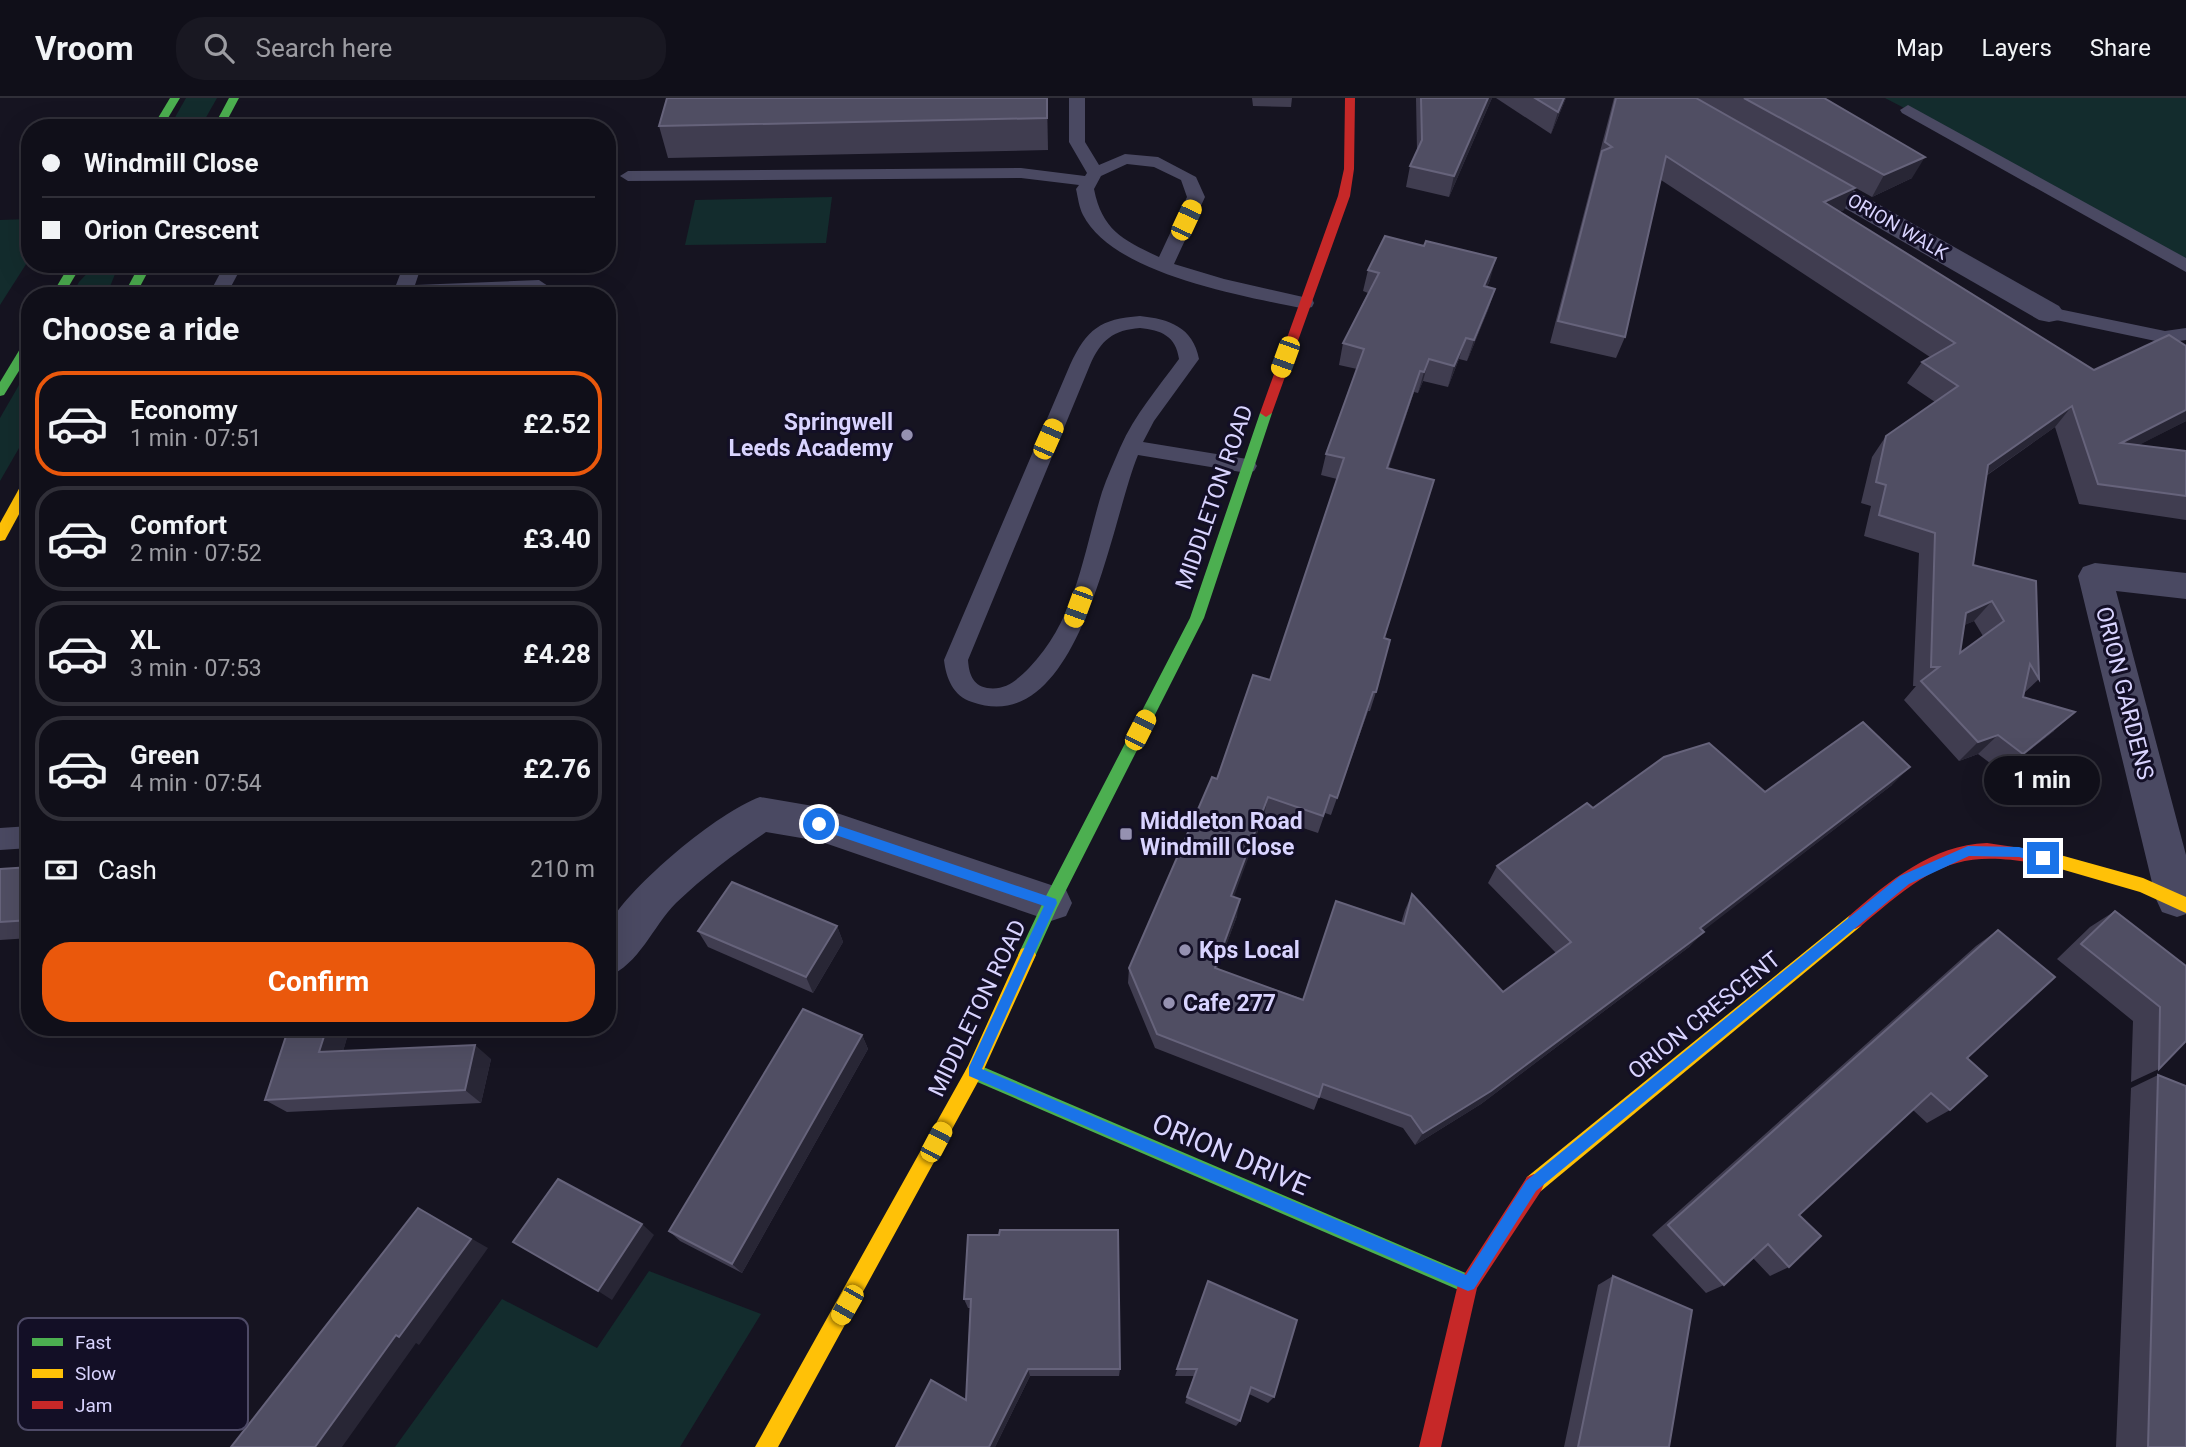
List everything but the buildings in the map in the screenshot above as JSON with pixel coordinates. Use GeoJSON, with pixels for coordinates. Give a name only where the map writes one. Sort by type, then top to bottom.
{"type":"FeatureCollection","features":[{"type":"Feature","properties":{"kind":"street"},"geometry":{"type":"LineString","coordinates":[[162,119],[175,98]]}},
{"type":"Feature","properties":{"kind":"street"},"geometry":{"type":"LineString","coordinates":[[223,119],[234,98]]}},
{"type":"Feature","properties":{"kind":"street","name":"MIDDLETON ROAD"},"geometry":{"type":"LineString","coordinates":[[766,1447],[974,1072],[1051,903],[1197,618],[1247,466],[1344,197],[1349,169],[1350,98]]}},
{"type":"Feature","properties":{"kind":"street","name":"ORION WALK"},"geometry":{"type":"LineString","coordinates":[[1782,160],[2049,313]]}},
{"type":"Feature","properties":{"kind":"street"},"geometry":{"type":"LineString","coordinates":[[0,392],[21,357]]}},
{"type":"Feature","properties":{"kind":"street"},"geometry":{"type":"LineString","coordinates":[[0,536],[21,498]]}},
{"type":"Feature","properties":{"kind":"street","name":"ORION GARDENS"},"geometry":{"type":"LineString","coordinates":[[2181,902],[2095,576],[2186,586]]}},
{"type":"Feature","properties":{"kind":"street"},"geometry":{"type":"LineString","coordinates":[[616,947],[660,892],[703,854],[760,814],[819,824],[1051,903]]}},
{"type":"Feature","properties":{"kind":"street","name":"ORION CRESCENT"},"geometry":{"type":"LineString","coordinates":[[1430,1447],[1468,1284],[1531,1186],[1905,880],[1968,851],[2019,852],[2117,877],[2181,902]]}},
{"type":"Feature","properties":{"kind":"street","name":"ORION DRIVE"},"geometry":{"type":"LineString","coordinates":[[974,1072],[1468,1284]]}},
{"type":"Feature","properties":{"kind":"lane"},"geometry":{"type":"LineString","coordinates":[[1077,98],[1077,142],[1093,178]]}},
{"type":"Feature","properties":{"kind":"lane"},"geometry":{"type":"LineString","coordinates":[[1908,110],[2186,266]]}},
{"type":"Feature","properties":{"kind":"lane"},"geometry":{"type":"LineString","coordinates":[[1164,266],[1196,198],[1188,177],[1158,162],[1125,159],[1093,178],[1085,190],[1091,215],[1116,239],[1164,266],[1206,281],[1305,303]]}},
{"type":"Feature","properties":{"kind":"lane"},"geometry":{"type":"LineString","coordinates":[[628,176],[1021,173],[1093,178]]}},
{"type":"Feature","properties":{"kind":"lane"},"geometry":{"type":"LineString","coordinates":[[511,287],[538,286]]}},
{"type":"Feature","properties":{"kind":"lane"},"geometry":{"type":"LineString","coordinates":[[2049,313],[2165,337],[2186,334]]}},
{"type":"Feature","properties":{"kind":"lane"},"geometry":{"type":"LineString","coordinates":[[1140,322],[1156,323],[1181,334],[1188,345],[1189,359],[1149,412],[1131,447],[1105,515],[1100,546],[1064,642],[1023,689],[1006,697],[989,699],[964,687],[957,675],[956,660],[1000,564],[1048,439],[1090,347],[1101,332],[1113,326],[1140,322]]}},
{"type":"Feature","properties":{"kind":"lane"},"geometry":{"type":"LineString","coordinates":[[1131,447],[1247,466]]}},
{"type":"Feature","properties":{"kind":"lane"},"geometry":{"type":"LineString","coordinates":[[0,839],[21,838]]}},
{"type":"Feature","properties":{"kind":"green space"},"geometry":{"type":"Polygon","coordinates":[[[186,98],[217,98],[205,119],[174,119],[186,98]]]}},
{"type":"Feature","properties":{"kind":"green space"},"geometry":{"type":"Polygon","coordinates":[[[1885,98],[2186,98],[2186,266],[1908,110],[1885,98]]]}},
{"type":"Feature","properties":{"kind":"green space"},"geometry":{"type":"Polygon","coordinates":[[[832,197],[826,243],[685,245],[695,200],[832,197]]]}},
{"type":"Feature","properties":{"kind":"green space"},"geometry":{"type":"Polygon","coordinates":[[[21,219],[21,272],[0,305],[0,220],[21,219]]]}},
{"type":"Feature","properties":{"kind":"green space"},"geometry":{"type":"Polygon","coordinates":[[[87,273],[116,273],[110,287],[76,287],[87,273]]]}},
{"type":"Feature","properties":{"kind":"green space"},"geometry":{"type":"Polygon","coordinates":[[[21,382],[21,445],[0,481],[0,418],[21,382]]]}},
{"type":"Feature","properties":{"kind":"green space"},"geometry":{"type":"Polygon","coordinates":[[[649,1271],[761,1314],[680,1447],[395,1447],[502,1299],[597,1348],[649,1271]]]}},
{"type":"Feature","properties":{"kind":"traffic: fast"},"geometry":{"type":"LineString","coordinates":[[162,119],[175,98]]}},
{"type":"Feature","properties":{"kind":"traffic: fast"},"geometry":{"type":"LineString","coordinates":[[223,119],[234,98]]}},
{"type":"Feature","properties":{"kind":"traffic: fast"},"geometry":{"type":"LineString","coordinates":[[62,287],[71,273]]}},
{"type":"Feature","properties":{"kind":"traffic: fast"},"geometry":{"type":"LineString","coordinates":[[134,287],[141,273]]}},
{"type":"Feature","properties":{"kind":"traffic: fast"},"geometry":{"type":"LineString","coordinates":[[0,392],[21,357]]}},
{"type":"Feature","properties":{"kind":"traffic: fast"},"geometry":{"type":"LineString","coordinates":[[1027,955],[1197,618],[1266,413]]}},
{"type":"Feature","properties":{"kind":"traffic: fast"},"geometry":{"type":"LineString","coordinates":[[974,1072],[1468,1284]]}},
{"type":"Feature","properties":{"kind":"traffic: slow"},"geometry":{"type":"LineString","coordinates":[[0,536],[21,498]]}},
{"type":"Feature","properties":{"kind":"traffic: slow"},"geometry":{"type":"LineString","coordinates":[[2053,860],[2143,885],[2186,905]]}},
{"type":"Feature","properties":{"kind":"traffic: slow"},"geometry":{"type":"LineString","coordinates":[[1534,1184],[1855,921]]}},
{"type":"Feature","properties":{"kind":"traffic: slow"},"geometry":{"type":"LineString","coordinates":[[766,1447],[974,1072],[1027,955]]}},
{"type":"Feature","properties":{"kind":"traffic: jam"},"geometry":{"type":"LineString","coordinates":[[1266,413],[1344,196],[1349,169],[1350,98]]}},
{"type":"Feature","properties":{"kind":"traffic: jam"},"geometry":{"type":"LineString","coordinates":[[1855,921],[1906,880],[1950,856],[1987,850],[2053,860]]}},
{"type":"Feature","properties":{"kind":"traffic: jam"},"geometry":{"type":"LineString","coordinates":[[1430,1447],[1468,1284],[1534,1184]]}},
{"type":"Feature","properties":{"kind":"place","name":"Springwell Leeds Academy"},"geometry":{"type":"Point","coordinates":[907,435]}},
{"type":"Feature","properties":{"kind":"place","name":"Middleton Road Windmill Close"},"geometry":{"type":"Point","coordinates":[1126,834]}},
{"type":"Feature","properties":{"kind":"place","name":"Kps Local"},"geometry":{"type":"Point","coordinates":[1185,950]}},
{"type":"Feature","properties":{"kind":"place","name":"Cafe 277"},"geometry":{"type":"Point","coordinates":[1169,1003]}},
{"type":"Feature","properties":{"kind":"route"},"geometry":{"type":"LineString","coordinates":[[819,824],[1051,903],[974,1072],[1468,1284],[1531,1186],[1905,880],[1968,851],[2019,852],[2043,858]]}}]}
